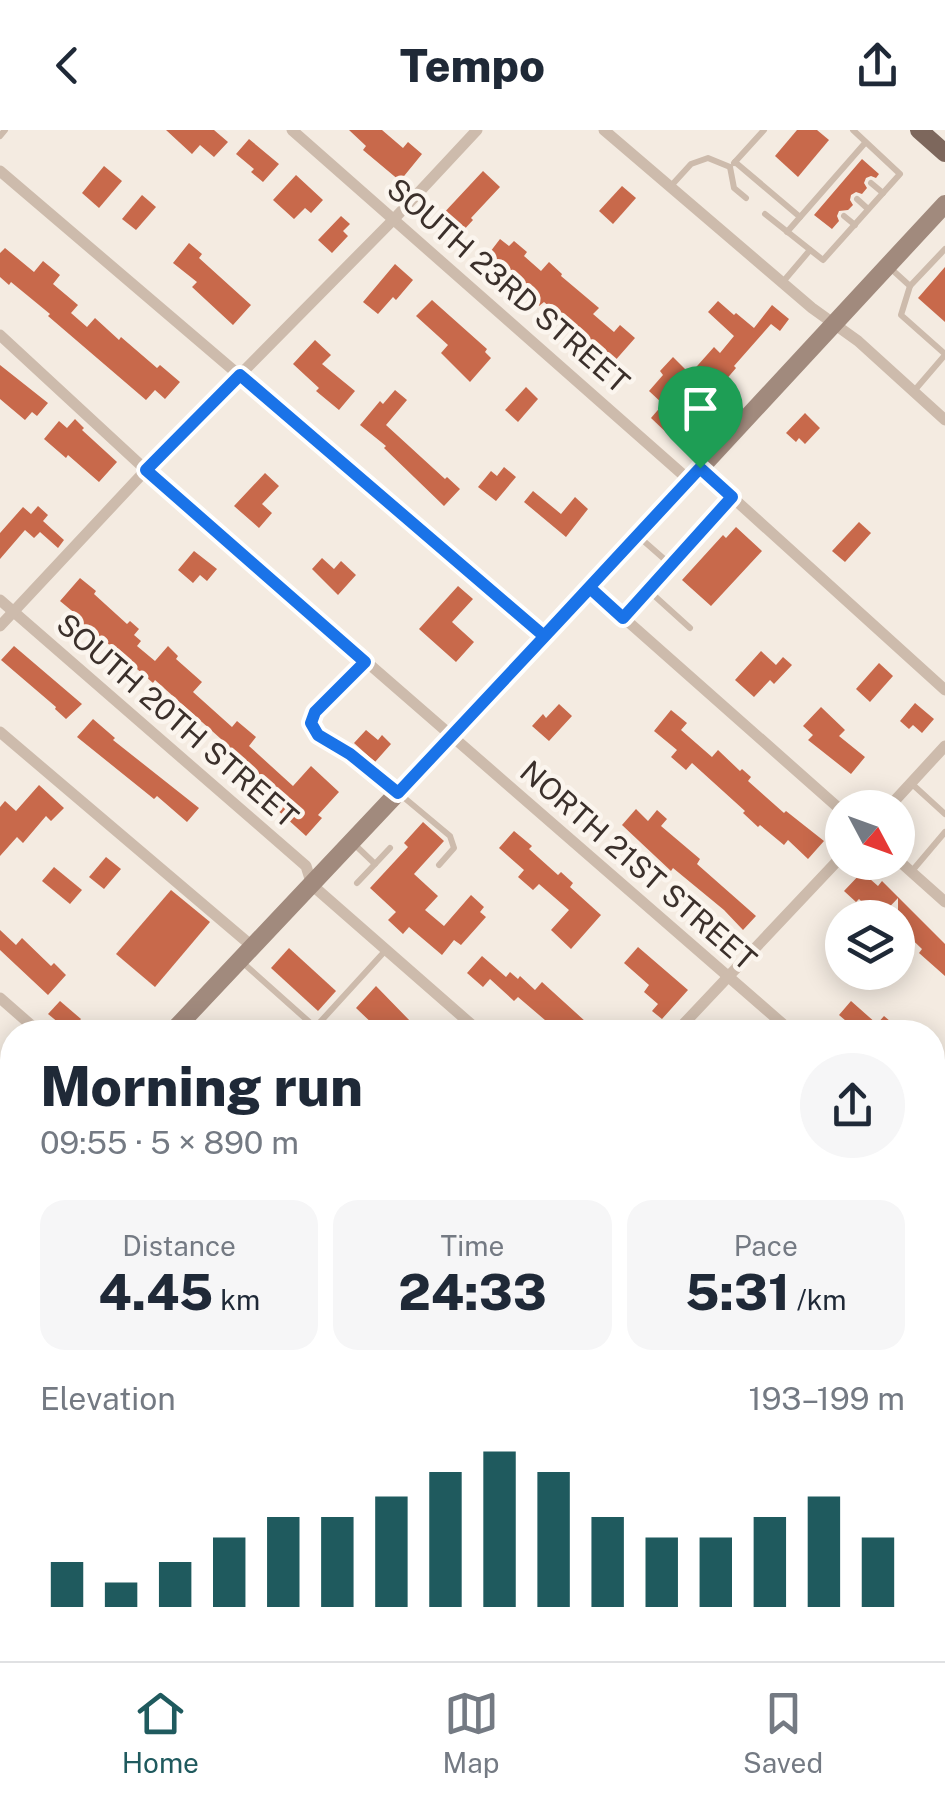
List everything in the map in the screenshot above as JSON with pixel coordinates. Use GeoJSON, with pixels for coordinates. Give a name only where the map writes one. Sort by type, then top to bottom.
{"type":"FeatureCollection","features":[{"type":"Feature","properties":{"kind":"main road"},"geometry":{"type":"LineString","coordinates":[[919,130],[945,153]]}},
{"type":"Feature","properties":{"kind":"main road"},"geometry":{"type":"LineString","coordinates":[[183,1020],[945,204]]}},
{"type":"Feature","properties":{"kind":"street","name":"SOUTH 23RD STREET"},"geometry":{"type":"LineString","coordinates":[[292,130],[695,474],[732,497],[945,690]]}},
{"type":"Feature","properties":{"kind":"street"},"geometry":{"type":"LineString","coordinates":[[0,626],[477,130]]}},
{"type":"Feature","properties":{"kind":"street"},"geometry":{"type":"LineString","coordinates":[[604,130],[782,283],[858,341],[945,420]]}},
{"type":"Feature","properties":{"kind":"street"},"geometry":{"type":"LineString","coordinates":[[0,171],[544,636]]}},
{"type":"Feature","properties":{"kind":"street","name":"NORTH 21ST STREET"},"geometry":{"type":"LineString","coordinates":[[0,335],[146,470],[778,1020]]}},
{"type":"Feature","properties":{"kind":"street"},"geometry":{"type":"LineString","coordinates":[[590,588],[825,796]]}},
{"type":"Feature","properties":{"kind":"street","name":"SOUTH 20TH STREET"},"geometry":{"type":"LineString","coordinates":[[0,600],[306,866],[312,885],[466,1020]]}},
{"type":"Feature","properties":{"kind":"street"},"geometry":{"type":"LineString","coordinates":[[3,741],[247,953]]}},
{"type":"Feature","properties":{"kind":"street"},"geometry":{"type":"LineString","coordinates":[[905,790],[945,746]]}},
{"type":"Feature","properties":{"kind":"street"},"geometry":{"type":"LineString","coordinates":[[688,1020],[825,874]]}},
{"type":"Feature","properties":{"kind":"street"},"geometry":{"type":"LineString","coordinates":[[915,876],[945,902]]}},
{"type":"Feature","properties":{"kind":"street"},"geometry":{"type":"LineString","coordinates":[[0,998],[25,1020]]}},
{"type":"Feature","properties":{"kind":"lane"},"geometry":{"type":"LineString","coordinates":[[746,198],[734,188],[733,164],[764,130]]}},
{"type":"Feature","properties":{"kind":"lane"},"geometry":{"type":"LineString","coordinates":[[765,214],[823,260],[900,174],[853,130]]}},
{"type":"Feature","properties":{"kind":"lane"},"geometry":{"type":"LineString","coordinates":[[787,232],[823,198],[866,143]]}},
{"type":"Feature","properties":{"kind":"lane"},"geometry":{"type":"LineString","coordinates":[[670,187],[691,164],[708,158],[733,164],[800,217]]}},
{"type":"Feature","properties":{"kind":"lane"},"geometry":{"type":"LineString","coordinates":[[872,183],[883,193]]}},
{"type":"Feature","properties":{"kind":"lane"},"geometry":{"type":"LineString","coordinates":[[858,200],[868,209]]}},
{"type":"Feature","properties":{"kind":"lane"},"geometry":{"type":"LineString","coordinates":[[844,216],[854,225]]}},
{"type":"Feature","properties":{"kind":"lane"},"geometry":{"type":"LineString","coordinates":[[913,392],[945,354],[901,314],[910,286],[945,249]]}},
{"type":"Feature","properties":{"kind":"lane"},"geometry":{"type":"LineString","coordinates":[[782,283],[810,250]]}},
{"type":"Feature","properties":{"kind":"lane"},"geometry":{"type":"LineString","coordinates":[[888,266],[910,286]]}},
{"type":"Feature","properties":{"kind":"lane"},"geometry":{"type":"LineString","coordinates":[[623,618],[732,497]]}},
{"type":"Feature","properties":{"kind":"lane"},"geometry":{"type":"LineString","coordinates":[[638,536],[671,565]]}},
{"type":"Feature","properties":{"kind":"lane"},"geometry":{"type":"LineString","coordinates":[[648,590],[690,628]]}},
{"type":"Feature","properties":{"kind":"lane"},"geometry":{"type":"LineString","coordinates":[[365,662],[315,712],[311,723],[318,735],[350,754],[450,836],[454,848],[439,865]]}},
{"type":"Feature","properties":{"kind":"lane"},"geometry":{"type":"LineString","coordinates":[[911,783],[945,814]]}},
{"type":"Feature","properties":{"kind":"lane"},"geometry":{"type":"LineString","coordinates":[[915,867],[945,832]]}},
{"type":"Feature","properties":{"kind":"lane"},"geometry":{"type":"LineString","coordinates":[[352,842],[375,864]]}},
{"type":"Feature","properties":{"kind":"lane"},"geometry":{"type":"LineString","coordinates":[[358,883],[390,848]]}},
{"type":"Feature","properties":{"kind":"lane"},"geometry":{"type":"LineString","coordinates":[[323,1020],[386,950]]}},
{"type":"Feature","properties":{"kind":"lane"},"geometry":{"type":"LineString","coordinates":[[247,953],[305,1020]]}},
{"type":"Feature","properties":{"kind":"building"},"geometry":{"type":"Polygon","coordinates":[[[166,130],[214,130],[228,142],[214,157],[200,145],[192,154],[166,130]]]}},
{"type":"Feature","properties":{"kind":"building"},"geometry":{"type":"Polygon","coordinates":[[[349,130],[382,130],[403,148],[408,142],[422,154],[400,181],[363,150],[366,146],[349,130]]]}},
{"type":"Feature","properties":{"kind":"building"},"geometry":{"type":"Polygon","coordinates":[[[797,130],[817,130],[829,140],[798,177],[775,156],[797,130]]]}},
{"type":"Feature","properties":{"kind":"building"},"geometry":{"type":"Polygon","coordinates":[[[249,139],[279,164],[263,182],[236,154],[249,139]]]}},
{"type":"Feature","properties":{"kind":"building"},"geometry":{"type":"Polygon","coordinates":[[[862,159],[879,174],[866,178],[867,188],[862,194],[851,195],[853,205],[839,211],[839,221],[832,229],[814,215],[862,159]]]}},
{"type":"Feature","properties":{"kind":"building"},"geometry":{"type":"Polygon","coordinates":[[[104,166],[122,181],[99,208],[82,193],[104,166]]]}},
{"type":"Feature","properties":{"kind":"building"},"geometry":{"type":"Polygon","coordinates":[[[483,171],[500,187],[460,234],[441,216],[483,171]]]}},
{"type":"Feature","properties":{"kind":"building"},"geometry":{"type":"Polygon","coordinates":[[[296,175],[323,200],[311,213],[305,208],[294,219],[273,200],[296,175]]]}},
{"type":"Feature","properties":{"kind":"building"},"geometry":{"type":"Polygon","coordinates":[[[622,186],[636,198],[613,224],[599,211],[622,186]]]}},
{"type":"Feature","properties":{"kind":"building"},"geometry":{"type":"Polygon","coordinates":[[[142,195],[156,207],[136,230],[122,219],[142,195]]]}},
{"type":"Feature","properties":{"kind":"building"},"geometry":{"type":"Polygon","coordinates":[[[341,216],[350,224],[343,231],[348,236],[332,253],[318,240],[341,216]]]}},
{"type":"Feature","properties":{"kind":"building"},"geometry":{"type":"Polygon","coordinates":[[[500,239],[509,246],[514,241],[541,271],[549,262],[599,308],[593,314],[614,332],[620,325],[635,338],[613,363],[568,330],[572,325],[544,302],[539,306],[521,290],[524,286],[487,256],[500,239]]]}},
{"type":"Feature","properties":{"kind":"building"},"geometry":{"type":"Polygon","coordinates":[[[189,243],[202,254],[199,258],[251,305],[233,325],[192,287],[197,282],[173,263],[189,243]]]}},
{"type":"Feature","properties":{"kind":"building"},"geometry":{"type":"Polygon","coordinates":[[[5,248],[34,272],[43,261],[60,275],[53,284],[78,305],[71,313],[87,327],[95,318],[119,340],[121,337],[180,382],[165,399],[155,390],[146,400],[50,314],[0,277],[0,253],[5,248]]]}},
{"type":"Feature","properties":{"kind":"building"},"geometry":{"type":"Polygon","coordinates":[[[395,264],[413,280],[378,314],[363,302],[395,264]]]}},
{"type":"Feature","properties":{"kind":"building"},"geometry":{"type":"Polygon","coordinates":[[[945,267],[945,322],[918,298],[945,267]]]}},
{"type":"Feature","properties":{"kind":"building"},"geometry":{"type":"Polygon","coordinates":[[[432,300],[487,349],[485,352],[491,358],[470,382],[441,353],[448,345],[416,316],[432,300]]]}},
{"type":"Feature","properties":{"kind":"building"},"geometry":{"type":"Polygon","coordinates":[[[718,301],[754,328],[772,305],[789,319],[780,331],[771,324],[713,395],[671,437],[651,418],[663,404],[649,391],[673,357],[690,374],[714,347],[720,353],[734,336],[708,312],[718,301]]]}},
{"type":"Feature","properties":{"kind":"building"},"geometry":{"type":"Polygon","coordinates":[[[315,340],[331,355],[322,364],[355,391],[339,410],[293,364],[315,340]]]}},
{"type":"Feature","properties":{"kind":"building"},"geometry":{"type":"Polygon","coordinates":[[[0,365],[48,403],[37,416],[32,412],[25,420],[0,399],[0,365]]]}},
{"type":"Feature","properties":{"kind":"building"},"geometry":{"type":"Polygon","coordinates":[[[526,387],[538,399],[518,422],[505,410],[526,387]]]}},
{"type":"Feature","properties":{"kind":"building"},"geometry":{"type":"Polygon","coordinates":[[[395,390],[407,400],[386,425],[460,489],[444,506],[360,425],[395,390]]]}},
{"type":"Feature","properties":{"kind":"building"},"geometry":{"type":"Polygon","coordinates":[[[805,413],[820,428],[805,444],[786,433],[805,413]]]}},
{"type":"Feature","properties":{"kind":"building"},"geometry":{"type":"Polygon","coordinates":[[[75,419],[117,462],[99,482],[44,439],[59,421],[67,428],[75,419]]]}},
{"type":"Feature","properties":{"kind":"building"},"geometry":{"type":"Polygon","coordinates":[[[504,467],[516,477],[496,501],[478,487],[491,471],[497,476],[504,467]]]}},
{"type":"Feature","properties":{"kind":"building"},"geometry":{"type":"Polygon","coordinates":[[[265,473],[279,486],[262,504],[272,513],[259,528],[234,506],[265,473]]]}},
{"type":"Feature","properties":{"kind":"building"},"geometry":{"type":"Polygon","coordinates":[[[533,491],[561,514],[575,497],[588,509],[566,537],[524,502],[533,491]]]}},
{"type":"Feature","properties":{"kind":"building"},"geometry":{"type":"Polygon","coordinates":[[[38,506],[48,515],[43,521],[64,540],[58,548],[40,532],[34,538],[25,530],[0,559],[0,533],[23,507],[31,514],[38,506]]]}},
{"type":"Feature","properties":{"kind":"building"},"geometry":{"type":"Polygon","coordinates":[[[859,522],[871,533],[845,562],[832,551],[859,522]]]}},
{"type":"Feature","properties":{"kind":"building"},"geometry":{"type":"Polygon","coordinates":[[[736,527],[762,551],[711,606],[682,580],[723,535],[726,538],[736,527]]]}},
{"type":"Feature","properties":{"kind":"building"},"geometry":{"type":"Polygon","coordinates":[[[194,551],[217,569],[207,581],[200,575],[193,583],[178,570],[194,551]]]}},
{"type":"Feature","properties":{"kind":"building"},"geometry":{"type":"Polygon","coordinates":[[[322,558],[334,569],[341,561],[356,575],[338,595],[312,569],[322,558]]]}},
{"type":"Feature","properties":{"kind":"building"},"geometry":{"type":"Polygon","coordinates":[[[80,578],[127,624],[130,621],[139,629],[134,635],[141,641],[137,646],[155,661],[168,646],[178,656],[176,659],[202,682],[193,692],[232,727],[237,721],[256,737],[249,746],[293,786],[311,766],[339,792],[306,836],[274,807],[281,799],[219,743],[221,739],[155,680],[153,683],[80,624],[83,620],[60,601],[80,578]]]}},
{"type":"Feature","properties":{"kind":"building"},"geometry":{"type":"Polygon","coordinates":[[[458,586],[473,599],[452,622],[474,642],[456,662],[419,629],[458,586]]]}},
{"type":"Feature","properties":{"kind":"building"},"geometry":{"type":"Polygon","coordinates":[[[14,646],[82,704],[66,719],[1,660],[14,646]]]}},
{"type":"Feature","properties":{"kind":"building"},"geometry":{"type":"Polygon","coordinates":[[[761,651],[776,665],[783,657],[792,665],[754,697],[735,680],[761,651]]]}},
{"type":"Feature","properties":{"kind":"building"},"geometry":{"type":"Polygon","coordinates":[[[879,663],[893,676],[870,702],[856,689],[879,663]]]}},
{"type":"Feature","properties":{"kind":"building"},"geometry":{"type":"Polygon","coordinates":[[[915,703],[934,719],[922,733],[900,721],[915,703]]]}},
{"type":"Feature","properties":{"kind":"building"},"geometry":{"type":"Polygon","coordinates":[[[559,704],[572,716],[549,741],[532,726],[559,704]]]}},
{"type":"Feature","properties":{"kind":"building"},"geometry":{"type":"Polygon","coordinates":[[[821,707],[845,730],[839,736],[865,757],[851,774],[808,740],[813,735],[803,726],[821,707]]]}},
{"type":"Feature","properties":{"kind":"building"},"geometry":{"type":"Polygon","coordinates":[[[671,710],[687,723],[681,730],[712,757],[718,750],[751,777],[748,781],[784,813],[824,841],[808,859],[788,840],[784,845],[758,827],[692,763],[686,770],[671,757],[677,750],[654,731],[671,710]]]}},
{"type":"Feature","properties":{"kind":"building"},"geometry":{"type":"Polygon","coordinates":[[[93,719],[113,740],[199,808],[187,822],[77,737],[93,719]]]}},
{"type":"Feature","properties":{"kind":"building"},"geometry":{"type":"Polygon","coordinates":[[[366,730],[378,740],[382,735],[391,744],[375,762],[354,743],[366,730]]]}},
{"type":"Feature","properties":{"kind":"building"},"geometry":{"type":"Polygon","coordinates":[[[39,785],[64,808],[51,821],[46,816],[23,843],[17,837],[0,856],[0,807],[5,801],[16,811],[39,785]]]}},
{"type":"Feature","properties":{"kind":"building"},"geometry":{"type":"Polygon","coordinates":[[[636,809],[648,821],[657,810],[667,819],[661,826],[756,916],[743,930],[622,825],[636,809]]]}},
{"type":"Feature","properties":{"kind":"building"},"geometry":{"type":"Polygon","coordinates":[[[423,822],[444,841],[414,874],[438,896],[425,910],[444,926],[471,895],[484,907],[480,912],[486,917],[461,945],[454,940],[442,955],[409,927],[403,934],[388,920],[396,912],[370,888],[408,847],[404,843],[423,822]]]}},
{"type":"Feature","properties":{"kind":"building"},"geometry":{"type":"Polygon","coordinates":[[[514,831],[558,875],[561,872],[573,883],[570,887],[601,915],[571,949],[551,930],[569,910],[539,884],[533,890],[518,877],[524,870],[499,848],[514,831]]]}},
{"type":"Feature","properties":{"kind":"building"},"geometry":{"type":"Polygon","coordinates":[[[106,857],[121,869],[104,889],[89,877],[106,857]]]}},
{"type":"Feature","properties":{"kind":"building"},"geometry":{"type":"Polygon","coordinates":[[[54,867],[82,890],[70,904],[42,881],[54,867]]]}},
{"type":"Feature","properties":{"kind":"building"},"geometry":{"type":"Polygon","coordinates":[[[854,880],[871,880],[878,886],[882,881],[901,900],[854,900],[844,891],[854,880]]]}},
{"type":"Feature","properties":{"kind":"building"},"geometry":{"type":"Polygon","coordinates":[[[171,890],[210,922],[155,987],[116,954],[171,890]]]}},
{"type":"Feature","properties":{"kind":"building"},"geometry":{"type":"Polygon","coordinates":[[[915,914],[945,944],[945,976],[919,953],[922,949],[915,942],[915,914]]]}},
{"type":"Feature","properties":{"kind":"building"},"geometry":{"type":"Polygon","coordinates":[[[0,930],[16,945],[22,938],[66,975],[48,995],[0,950],[0,930]]]}},
{"type":"Feature","properties":{"kind":"building"},"geometry":{"type":"Polygon","coordinates":[[[638,947],[688,990],[662,1019],[652,1011],[658,1004],[644,992],[649,985],[624,963],[638,947]]]}},
{"type":"Feature","properties":{"kind":"building"},"geometry":{"type":"Polygon","coordinates":[[[289,948],[336,991],[318,1011],[271,968],[289,948]]]}},
{"type":"Feature","properties":{"kind":"building"},"geometry":{"type":"Polygon","coordinates":[[[482,956],[506,977],[510,972],[518,979],[520,976],[535,990],[542,982],[584,1020],[545,1020],[518,997],[514,1001],[490,979],[483,987],[467,973],[482,956]]]}},
{"type":"Feature","properties":{"kind":"building"},"geometry":{"type":"Polygon","coordinates":[[[376,986],[409,1020],[369,1020],[356,1008],[376,986]]]}},
{"type":"Feature","properties":{"kind":"building"},"geometry":{"type":"Polygon","coordinates":[[[60,1001],[81,1019],[55,1020],[48,1014],[60,1001]]]}},
{"type":"Feature","properties":{"kind":"building"},"geometry":{"type":"Polygon","coordinates":[[[851,1001],[872,1020],[845,1020],[839,1015],[851,1001]]]}},
{"type":"Feature","properties":{"kind":"route"},"geometry":{"type":"LineString","coordinates":[[240,375],[544,636],[700,468],[732,497],[623,618],[590,588],[398,793],[350,754],[318,735],[311,723],[315,712],[365,662],[146,470],[240,375]]}}]}
